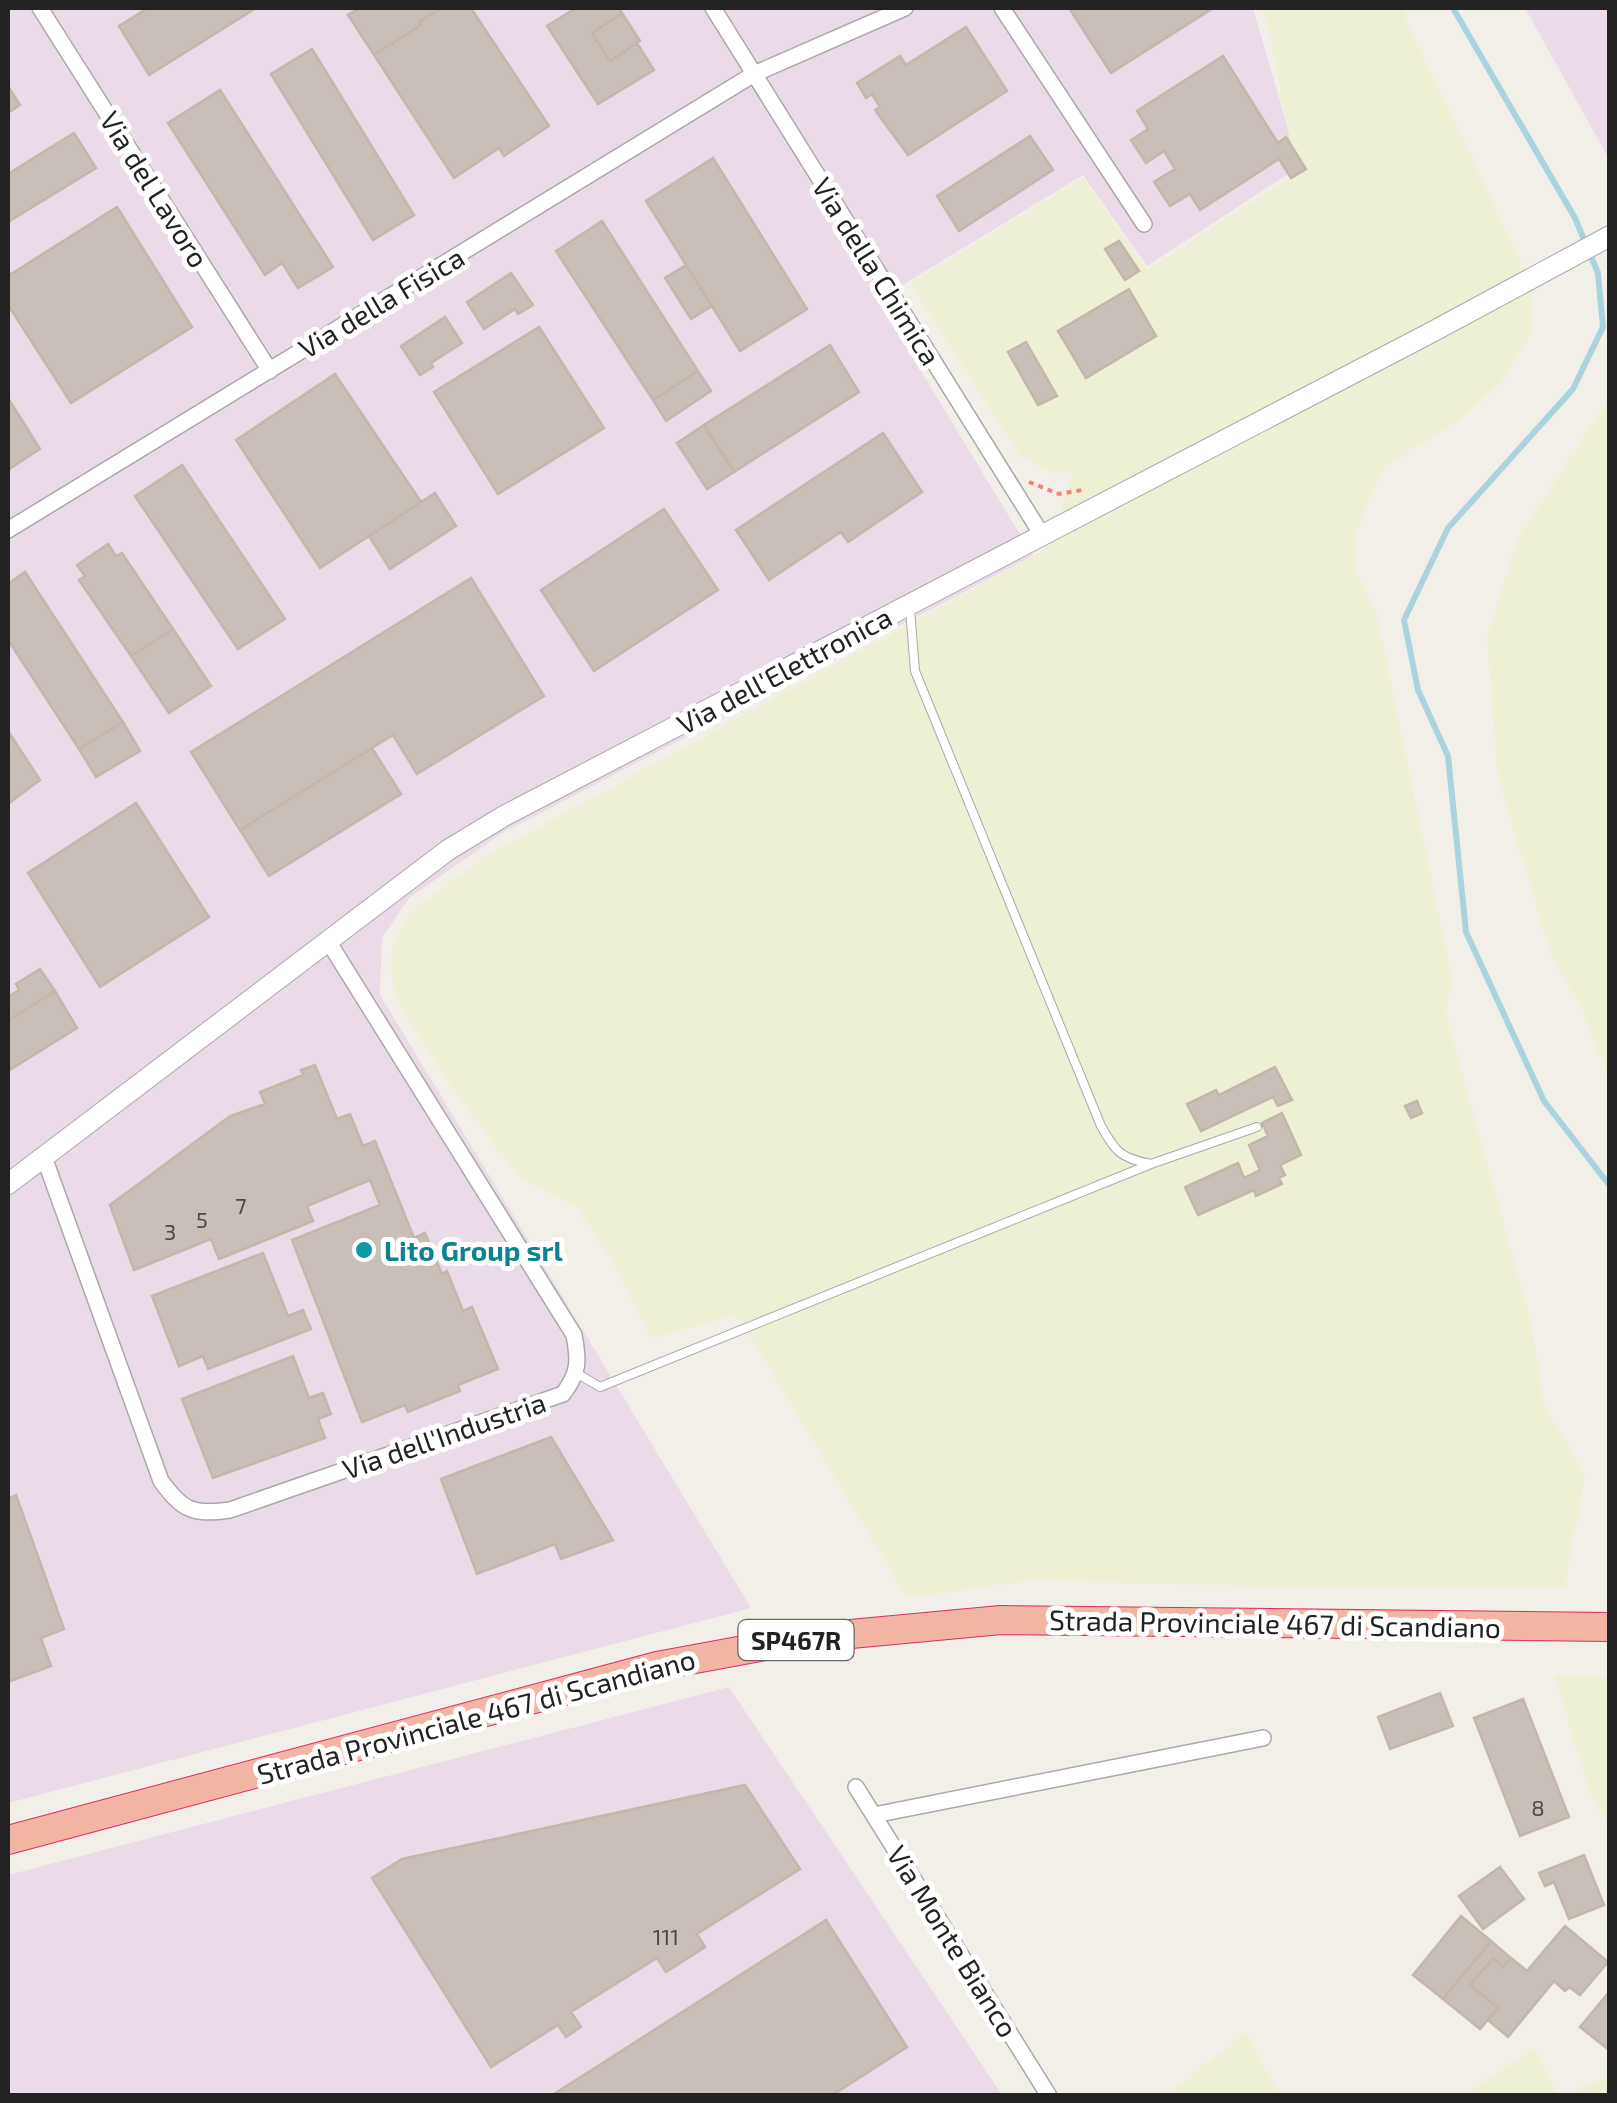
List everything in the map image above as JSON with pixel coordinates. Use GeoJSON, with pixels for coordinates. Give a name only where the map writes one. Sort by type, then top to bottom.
{"type":"FeatureCollection","features":[{"type":"Feature","properties":{"kind":"highway","name":"Strada Provinciale 467 di Scandiano"},"geometry":{"type":"LineString","coordinates":[[8,1840],[656,1666],[808,1638],[1001,1620],[1610,1627]]}},
{"type":"Feature","properties":{"kind":"street","name":"Via del Lavoro"},"geometry":{"type":"LineString","coordinates":[[40,8],[270,370]]}},
{"type":"Feature","properties":{"kind":"street","name":"Via della Chimica"},"geometry":{"type":"LineString","coordinates":[[714,8],[1042,535]]}},
{"type":"Feature","properties":{"kind":"street","name":"Via della Fisica"},"geometry":{"type":"LineString","coordinates":[[8,530],[754,74],[905,8]]}},
{"type":"Feature","properties":{"kind":"street"},"geometry":{"type":"LineString","coordinates":[[1002,8],[1144,224]]}},
{"type":"Feature","properties":{"kind":"street","name":"Via dell'Elettronica"},"geometry":{"type":"LineString","coordinates":[[8,1184],[448,850],[504,816],[1610,236]]}},
{"type":"Feature","properties":{"kind":"street","name":"Via dell'Industria"},"geometry":{"type":"LineString","coordinates":[[44,1158],[161,1481],[178,1505],[204,1514],[230,1510],[563,1394],[578,1374],[574,1335],[328,941]]}},
{"type":"Feature","properties":{"kind":"street"},"geometry":{"type":"LineString","coordinates":[[874,1815],[1263,1738]]}},
{"type":"Feature","properties":{"kind":"street","name":"Via Monte Bianco"},"geometry":{"type":"LineString","coordinates":[[856,1787],[1049,2096]]}},
{"type":"Feature","properties":{"kind":"lane"},"geometry":{"type":"LineString","coordinates":[[910,605],[915,670],[1102,1126],[1115,1150],[1131,1160],[1151,1164]]}},
{"type":"Feature","properties":{"kind":"lane"},"geometry":{"type":"LineString","coordinates":[[578,1374],[600,1387],[1151,1164],[1257,1127]]}},
{"type":"Feature","properties":{"kind":"shaded area"},"geometry":{"type":"Polygon","coordinates":[[[8,8],[1253,8],[1299,167],[1147,266],[1083,175],[878,300],[1033,556],[504,832],[409,898],[382,938],[380,995],[751,1608],[8,1803],[8,8]]]}},
{"type":"Feature","properties":{"kind":"shaded area"},"geometry":{"type":"Polygon","coordinates":[[[1525,8],[1609,8],[1609,159],[1525,8]]]}},
{"type":"Feature","properties":{"kind":"shaded area"},"geometry":{"type":"Polygon","coordinates":[[[729,1687],[1002,2095],[8,2096],[8,1875],[729,1687]]]}},
{"type":"Feature","properties":{"kind":"green space"},"geometry":{"type":"Polygon","coordinates":[[[1264,8],[1394,8],[1397,12],[1401,9],[1532,285],[1533,321],[1527,340],[1502,381],[1458,421],[1384,467],[1356,530],[1355,569],[1377,616],[1452,979],[1445,1012],[1531,1322],[1544,1404],[1585,1476],[1564,1588],[1312,1588],[1033,1580],[908,1598],[737,1315],[652,1338],[619,1272],[579,1209],[517,1175],[454,1090],[396,1000],[390,956],[406,916],[481,859],[1051,546],[1073,473],[1049,472],[1019,454],[910,283],[1083,178],[1147,270],[1298,172],[1264,8]]]}},
{"type":"Feature","properties":{"kind":"green space"},"geometry":{"type":"Polygon","coordinates":[[[1609,399],[1609,1079],[1580,1005],[1552,957],[1498,777],[1487,636],[1519,537],[1609,399]]]}},
{"type":"Feature","properties":{"kind":"green space"},"geometry":{"type":"Polygon","coordinates":[[[1554,1675],[1609,1677],[1609,1827],[1588,1786],[1554,1675]]]}},
{"type":"Feature","properties":{"kind":"green space"},"geometry":{"type":"Polygon","coordinates":[[[1246,2032],[1280,2095],[1167,2095],[1246,2032]]]}},
{"type":"Feature","properties":{"kind":"green space"},"geometry":{"type":"Polygon","coordinates":[[[1535,2048],[1559,2095],[1464,2095],[1535,2048]]]}},
{"type":"Feature","properties":{"kind":"green space"},"geometry":{"type":"Polygon","coordinates":[[[1609,2076],[1609,2095],[1566,2095],[1609,2076]]]}},
{"type":"Feature","properties":{"kind":"building"},"geometry":{"type":"Polygon","coordinates":[[[148,8],[256,8],[149,75],[119,26],[148,8]]]}},
{"type":"Feature","properties":{"kind":"building"},"geometry":{"type":"Polygon","coordinates":[[[360,8],[441,8],[374,55],[348,15],[360,8]]]}},
{"type":"Feature","properties":{"kind":"building"},"geometry":{"type":"Polygon","coordinates":[[[441,8],[471,8],[549,126],[504,156],[499,148],[454,178],[374,55],[441,8]]]}},
{"type":"Feature","properties":{"kind":"building"},"geometry":{"type":"Polygon","coordinates":[[[576,8],[619,8],[622,13],[592,33],[610,61],[637,43],[654,70],[598,104],[547,26],[576,8]]]}},
{"type":"Feature","properties":{"kind":"building"},"geometry":{"type":"Polygon","coordinates":[[[1069,8],[1208,8],[1210,10],[1111,73],[1069,8]]]}},
{"type":"Feature","properties":{"kind":"building"},"geometry":{"type":"Polygon","coordinates":[[[622,13],[640,41],[610,61],[592,33],[622,13]]]}},
{"type":"Feature","properties":{"kind":"building"},"geometry":{"type":"Polygon","coordinates":[[[966,27],[1007,91],[908,155],[875,110],[880,107],[872,94],[866,98],[857,83],[900,56],[906,65],[966,27]]]}},
{"type":"Feature","properties":{"kind":"building"},"geometry":{"type":"Polygon","coordinates":[[[312,49],[414,215],[373,240],[271,74],[312,49]]]}},
{"type":"Feature","properties":{"kind":"building"},"geometry":{"type":"Polygon","coordinates":[[[1223,56],[1278,143],[1286,137],[1306,169],[1291,178],[1279,159],[1200,210],[1190,194],[1170,206],[1154,182],[1175,169],[1164,151],[1146,163],[1131,140],[1148,129],[1137,111],[1223,56]]]}},
{"type":"Feature","properties":{"kind":"building"},"geometry":{"type":"Polygon","coordinates":[[[8,86],[20,105],[8,113],[8,86]]]}},
{"type":"Feature","properties":{"kind":"building"},"geometry":{"type":"Polygon","coordinates":[[[220,90],[333,267],[298,288],[282,263],[265,275],[168,123],[220,90]]]}},
{"type":"Feature","properties":{"kind":"building"},"geometry":{"type":"Polygon","coordinates":[[[74,133],[96,168],[8,222],[8,174],[74,133]]]}},
{"type":"Feature","properties":{"kind":"building"},"geometry":{"type":"Polygon","coordinates":[[[1030,136],[1053,170],[959,231],[937,196],[1030,136]]]}},
{"type":"Feature","properties":{"kind":"building"},"geometry":{"type":"Polygon","coordinates":[[[713,158],[807,309],[740,351],[646,201],[713,158]]]}},
{"type":"Feature","properties":{"kind":"building"},"geometry":{"type":"Polygon","coordinates":[[[117,207],[192,327],[71,403],[8,305],[8,276],[117,207]]]}},
{"type":"Feature","properties":{"kind":"building"},"geometry":{"type":"Polygon","coordinates":[[[602,221],[698,371],[653,400],[556,251],[602,221]]]}},
{"type":"Feature","properties":{"kind":"building"},"geometry":{"type":"Polygon","coordinates":[[[1119,241],[1139,271],[1125,280],[1105,249],[1119,241]]]}},
{"type":"Feature","properties":{"kind":"building"},"geometry":{"type":"Polygon","coordinates":[[[686,265],[712,306],[691,319],[665,278],[686,265]]]}},
{"type":"Feature","properties":{"kind":"building"},"geometry":{"type":"Polygon","coordinates":[[[511,273],[533,305],[518,314],[515,309],[484,329],[467,302],[511,273]]]}},
{"type":"Feature","properties":{"kind":"building"},"geometry":{"type":"Polygon","coordinates":[[[1129,289],[1156,336],[1086,378],[1058,331],[1129,289]]]}},
{"type":"Feature","properties":{"kind":"building"},"geometry":{"type":"Polygon","coordinates":[[[445,317],[462,343],[420,375],[401,346],[445,317]]]}},
{"type":"Feature","properties":{"kind":"building"},"geometry":{"type":"Polygon","coordinates":[[[539,327],[604,428],[498,494],[434,392],[539,327]]]}},
{"type":"Feature","properties":{"kind":"building"},"geometry":{"type":"Polygon","coordinates":[[[1026,342],[1057,396],[1038,405],[1008,352],[1026,342]]]}},
{"type":"Feature","properties":{"kind":"building"},"geometry":{"type":"Polygon","coordinates":[[[830,345],[859,392],[734,472],[704,425],[830,345]]]}},
{"type":"Feature","properties":{"kind":"building"},"geometry":{"type":"Polygon","coordinates":[[[698,371],[711,391],[666,421],[653,400],[698,371]]]}},
{"type":"Feature","properties":{"kind":"building"},"geometry":{"type":"Polygon","coordinates":[[[335,374],[421,502],[320,568],[236,440],[335,374]]]}},
{"type":"Feature","properties":{"kind":"building"},"geometry":{"type":"Polygon","coordinates":[[[8,398],[40,449],[8,470],[8,398]]]}},
{"type":"Feature","properties":{"kind":"building"},"geometry":{"type":"Polygon","coordinates":[[[704,425],[734,472],[707,489],[677,443],[704,425]]]}},
{"type":"Feature","properties":{"kind":"building"},"geometry":{"type":"Polygon","coordinates":[[[883,433],[922,492],[848,542],[841,532],[769,580],[736,530],[883,433]]]}},
{"type":"Feature","properties":{"kind":"building"},"geometry":{"type":"Polygon","coordinates":[[[182,465],[285,619],[238,649],[135,496],[182,465]]]}},
{"type":"Feature","properties":{"kind":"building"},"geometry":{"type":"Polygon","coordinates":[[[435,493],[456,526],[390,569],[369,536],[435,493]]]}},
{"type":"Feature","properties":{"kind":"building"},"geometry":{"type":"Polygon","coordinates":[[[664,509],[718,590],[594,671],[541,590],[664,509]]]}},
{"type":"Feature","properties":{"kind":"building"},"geometry":{"type":"Polygon","coordinates":[[[108,544],[116,556],[122,553],[173,629],[131,656],[79,580],[85,576],[77,565],[108,544]]]}},
{"type":"Feature","properties":{"kind":"building"},"geometry":{"type":"Polygon","coordinates":[[[25,572],[123,722],[79,749],[8,640],[8,584],[25,572]]]}},
{"type":"Feature","properties":{"kind":"building"},"geometry":{"type":"Polygon","coordinates":[[[471,578],[544,696],[417,774],[393,735],[240,830],[191,752],[471,578]]]}},
{"type":"Feature","properties":{"kind":"building"},"geometry":{"type":"Polygon","coordinates":[[[173,629],[211,686],[169,713],[131,656],[173,629]]]}},
{"type":"Feature","properties":{"kind":"building"},"geometry":{"type":"Polygon","coordinates":[[[123,722],[140,751],[96,777],[79,749],[123,722]]]}},
{"type":"Feature","properties":{"kind":"building"},"geometry":{"type":"Polygon","coordinates":[[[8,731],[40,780],[8,804],[8,731]]]}},
{"type":"Feature","properties":{"kind":"building"},"geometry":{"type":"Polygon","coordinates":[[[372,748],[401,794],[269,876],[240,830],[372,748]]]}},
{"type":"Feature","properties":{"kind":"building"},"geometry":{"type":"Polygon","coordinates":[[[136,803],[209,917],[100,987],[28,873],[136,803]]]}},
{"type":"Feature","properties":{"kind":"building"},"geometry":{"type":"Polygon","coordinates":[[[40,969],[55,991],[8,1021],[8,997],[19,990],[16,984],[40,969]]]}},
{"type":"Feature","properties":{"kind":"building"},"geometry":{"type":"Polygon","coordinates":[[[55,991],[77,1028],[8,1071],[8,1021],[55,991]]]}},
{"type":"Feature","properties":{"kind":"building","name":"Lito Group srl"},"geometry":{"type":"Polygon","coordinates":[[[315,1065],[337,1119],[350,1114],[363,1146],[375,1141],[414,1238],[425,1233],[442,1274],[447,1271],[463,1311],[472,1307],[498,1369],[458,1385],[460,1391],[408,1412],[405,1405],[362,1422],[292,1240],[380,1205],[370,1180],[307,1206],[313,1221],[219,1259],[211,1239],[134,1270],[110,1205],[230,1116],[265,1104],[260,1092],[303,1075],[301,1070],[315,1065]]]}},
{"type":"Feature","properties":{"kind":"building"},"geometry":{"type":"Polygon","coordinates":[[[1275,1067],[1292,1100],[1278,1106],[1273,1097],[1201,1131],[1187,1104],[1216,1090],[1219,1095],[1275,1067]]]}},
{"type":"Feature","properties":{"kind":"building"},"geometry":{"type":"Polygon","coordinates":[[[1417,1101],[1422,1113],[1411,1118],[1405,1106],[1417,1101]]]}},
{"type":"Feature","properties":{"kind":"building"},"geometry":{"type":"Polygon","coordinates":[[[1282,1113],[1301,1155],[1280,1165],[1285,1175],[1279,1178],[1282,1184],[1256,1196],[1254,1190],[1198,1215],[1185,1187],[1238,1163],[1244,1178],[1260,1170],[1249,1145],[1268,1136],[1262,1123],[1282,1113]]]}},
{"type":"Feature","properties":{"kind":"building"},"geometry":{"type":"Polygon","coordinates":[[[263,1253],[288,1316],[303,1310],[311,1329],[208,1369],[203,1356],[179,1366],[152,1296],[263,1253]]]}},
{"type":"Feature","properties":{"kind":"building"},"geometry":{"type":"Polygon","coordinates":[[[293,1356],[309,1398],[323,1393],[331,1414],[318,1419],[325,1438],[213,1478],[182,1399],[293,1356]]]}},
{"type":"Feature","properties":{"kind":"building"},"geometry":{"type":"Polygon","coordinates":[[[551,1437],[613,1540],[561,1559],[555,1544],[477,1574],[441,1479],[551,1437]]]}},
{"type":"Feature","properties":{"kind":"building"},"geometry":{"type":"Polygon","coordinates":[[[16,1495],[64,1629],[41,1638],[51,1666],[8,1682],[8,1499],[16,1495]]]}},
{"type":"Feature","properties":{"kind":"building"},"geometry":{"type":"Polygon","coordinates":[[[1440,1693],[1453,1726],[1390,1749],[1378,1717],[1440,1693]]]}},
{"type":"Feature","properties":{"kind":"building"},"geometry":{"type":"Polygon","coordinates":[[[1523,1699],[1569,1817],[1520,1836],[1474,1718],[1523,1699]]]}},
{"type":"Feature","properties":{"kind":"building"},"geometry":{"type":"Polygon","coordinates":[[[745,1785],[800,1869],[697,1934],[705,1947],[666,1972],[657,1958],[571,2012],[581,2027],[566,2037],[558,2025],[491,2067],[372,1878],[402,1859],[745,1785]]]}},
{"type":"Feature","properties":{"kind":"building"},"geometry":{"type":"Polygon","coordinates":[[[1584,1855],[1604,1905],[1569,1919],[1554,1882],[1545,1886],[1539,1873],[1584,1855]]]}},
{"type":"Feature","properties":{"kind":"building"},"geometry":{"type":"Polygon","coordinates":[[[1500,1867],[1524,1899],[1483,1929],[1459,1896],[1500,1867]]]}},
{"type":"Feature","properties":{"kind":"building"},"geometry":{"type":"Polygon","coordinates":[[[1461,1916],[1491,1941],[1443,1999],[1413,1975],[1461,1916]]]}},
{"type":"Feature","properties":{"kind":"building"},"geometry":{"type":"Polygon","coordinates":[[[826,1920],[907,2047],[831,2096],[551,2096],[826,1920]]]}},
{"type":"Feature","properties":{"kind":"building"},"geometry":{"type":"Polygon","coordinates":[[[1565,1926],[1608,1962],[1580,1995],[1569,1987],[1565,1991],[1554,1981],[1508,2037],[1488,2020],[1498,2008],[1470,1985],[1493,1958],[1503,1967],[1511,1958],[1527,1971],[1565,1926]]]}},
{"type":"Feature","properties":{"kind":"building"},"geometry":{"type":"Polygon","coordinates":[[[1491,1941],[1511,1958],[1503,1967],[1493,1958],[1470,1985],[1498,2008],[1480,2029],[1443,1999],[1491,1941]]]}},
{"type":"Feature","properties":{"kind":"building"},"geometry":{"type":"Polygon","coordinates":[[[1610,1991],[1610,2051],[1580,2027],[1610,1991]]]}},
{"type":"Feature","properties":{"kind":"waterway"},"geometry":{"type":"LineString","coordinates":[[1453,8],[1575,218],[1598,273],[1603,327],[1573,389],[1448,528],[1404,620],[1418,690],[1448,756],[1466,932],[1544,1101],[1610,1186]]}},
{"type":"Feature","properties":{"kind":"place","name":"Lito Group srl"},"geometry":{"type":"Point","coordinates":[364,1250]}}]}
